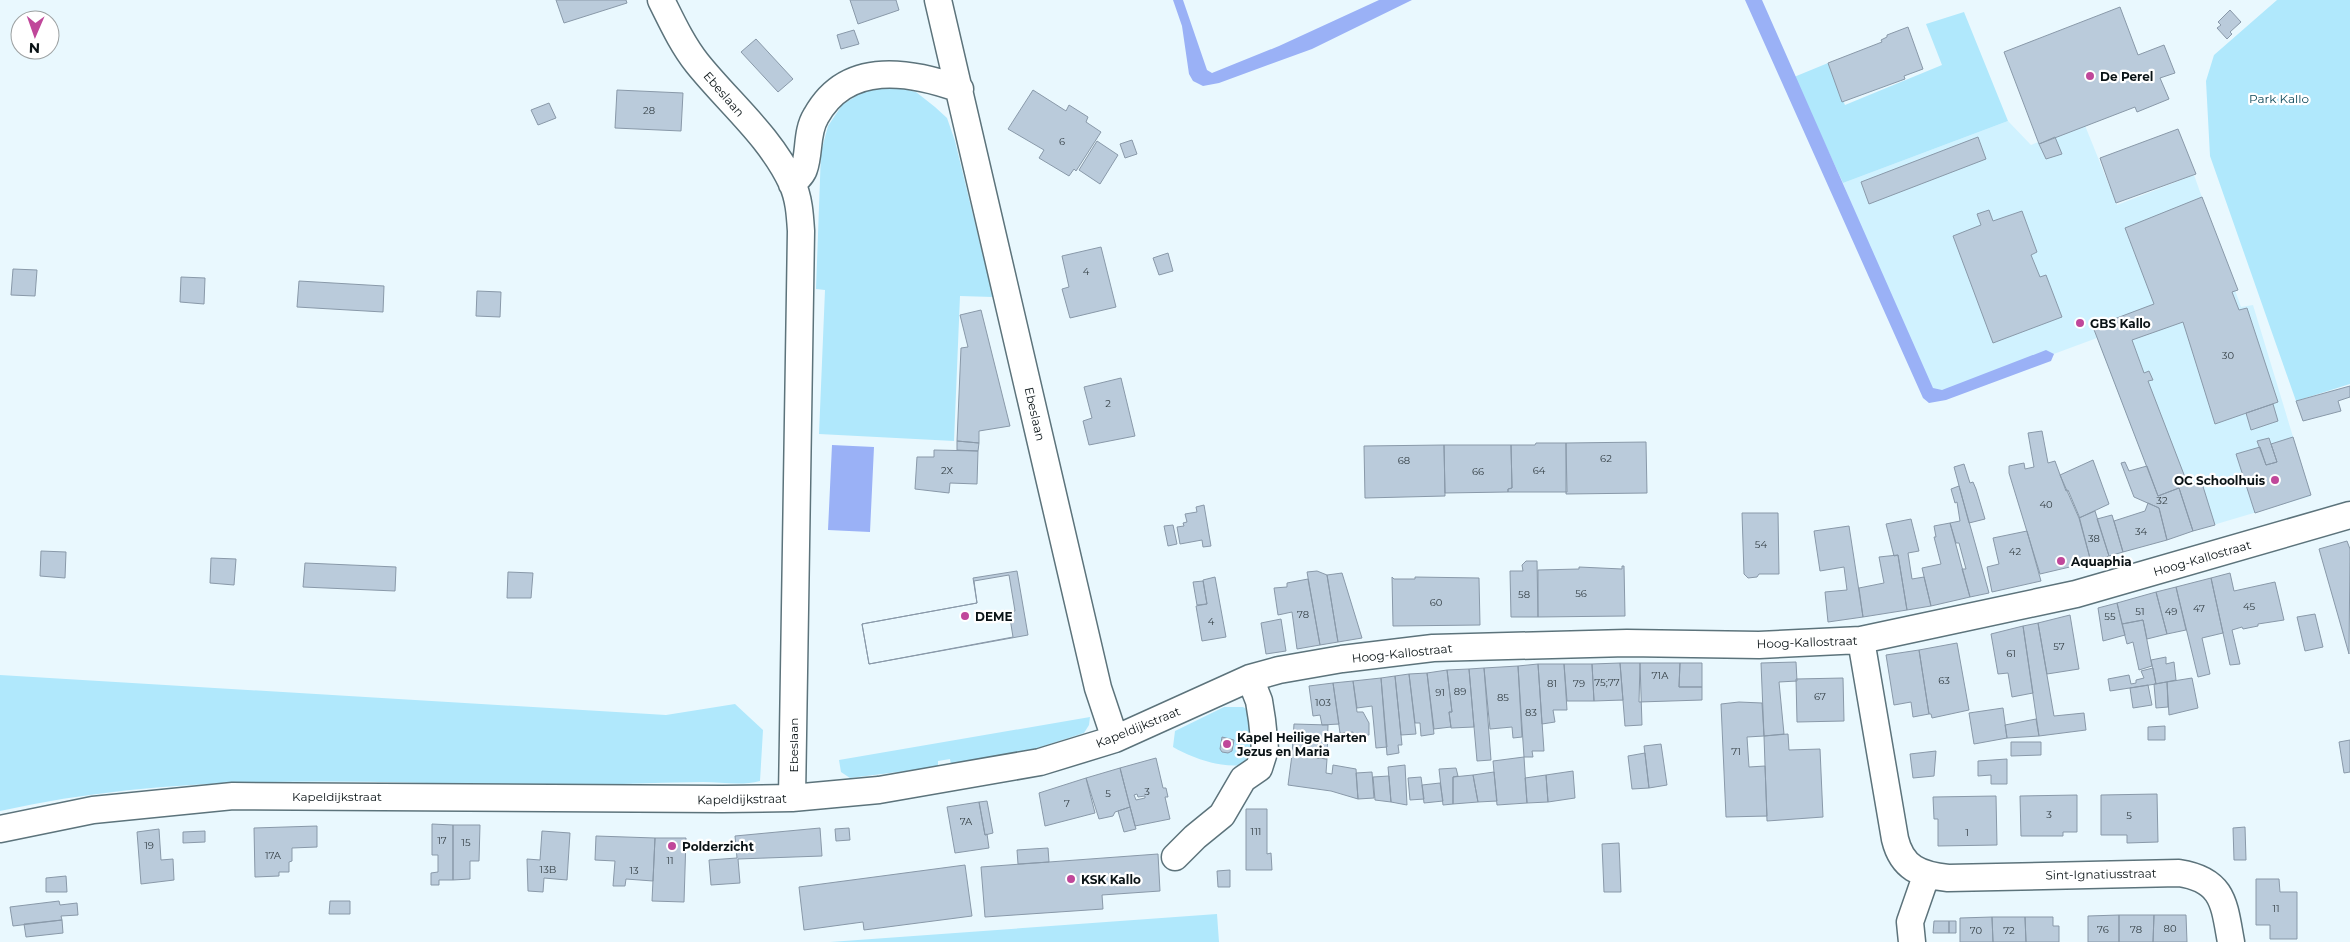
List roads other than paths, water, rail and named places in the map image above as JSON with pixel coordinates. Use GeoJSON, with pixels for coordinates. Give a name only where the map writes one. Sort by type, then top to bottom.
{"type":"FeatureCollection","features":[{"type":"Feature","properties":{"kind":"street","name":"Ebeslaan"},"geometry":{"type":"LineString","coordinates":[[661,0],[675,30],[697,63],[775,154],[792,184],[800,209],[792,798]]}},
{"type":"Feature","properties":{"kind":"street","name":"Ebeslaan"},"geometry":{"type":"LineString","coordinates":[[938,0],[1103,709],[1115,738]]}},
{"type":"Feature","properties":{"kind":"street"},"geometry":{"type":"LineString","coordinates":[[792,184],[804,170],[807,144],[815,116],[835,93],[860,77],[901,73],[932,79],[960,89]]}},
{"type":"Feature","properties":{"kind":"street","name":"Hoog-Kallostraat"},"geometry":{"type":"LineString","coordinates":[[1250,678],[1279,670],[1342,659],[1434,648],[1626,643],[1759,644],[1861,640],[2076,594],[2350,515]]}},
{"type":"Feature","properties":{"kind":"street"},"geometry":{"type":"LineString","coordinates":[[1861,640],[1897,850],[1906,862],[1926,876],[1910,922],[1912,942]]}},
{"type":"Feature","properties":{"kind":"street"},"geometry":{"type":"LineString","coordinates":[[1176,857],[1195,837],[1222,815],[1243,779],[1259,768],[1265,749],[1259,701],[1250,678]]}},
{"type":"Feature","properties":{"kind":"street","name":"Kapeldijkstraat"},"geometry":{"type":"LineString","coordinates":[[0,828],[93,810],[233,796],[714,800],[792,798],[879,790],[1040,762],[1115,738],[1250,678]]}},
{"type":"Feature","properties":{"kind":"street","name":"Sint-Ignatiusstraat"},"geometry":{"type":"LineString","coordinates":[[1926,876],[1948,878],[2179,873],[2190,875],[2212,886],[2220,896],[2226,908],[2231,942]]}},
{"type":"Feature","properties":{"kind":"water"},"geometry":{"type":"Polygon","coordinates":[[[1173,0],[1183,0],[1207,70],[1212,73],[1279,46],[1379,0],[1412,0],[1312,49],[1219,83],[1203,86],[1193,81],[1189,74],[1182,26],[1173,0]]]}},
{"type":"Feature","properties":{"kind":"water"},"geometry":{"type":"Polygon","coordinates":[[[1745,0],[1762,0],[1933,388],[1942,390],[2046,350],[2054,354],[2051,361],[1946,400],[1929,403],[1923,398],[1745,0]]]}},
{"type":"Feature","properties":{"kind":"water"},"geometry":{"type":"Polygon","coordinates":[[[832,445],[874,447],[870,532],[828,530],[832,445]]]}},
{"type":"Feature","properties":{"kind":"place","name":"De Perel"},"geometry":{"type":"Point","coordinates":[2090,76]}},
{"type":"Feature","properties":{"kind":"place","name":"GBS Kallo"},"geometry":{"type":"Point","coordinates":[2080,323]}},
{"type":"Feature","properties":{"kind":"place","name":"OC Schoolhuis"},"geometry":{"type":"Point","coordinates":[2275,480]}},
{"type":"Feature","properties":{"kind":"place","name":"Aquaphia"},"geometry":{"type":"Point","coordinates":[2061,561]}},
{"type":"Feature","properties":{"kind":"place","name":"DEME"},"geometry":{"type":"Point","coordinates":[965,616]}},
{"type":"Feature","properties":{"kind":"place","name":"Kapel Heilige Harten Jezus en Maria"},"geometry":{"type":"Point","coordinates":[1227,744]}},
{"type":"Feature","properties":{"kind":"place","name":"Polderzicht"},"geometry":{"type":"Point","coordinates":[672,846]}},
{"type":"Feature","properties":{"kind":"place","name":"KSK Kallo"},"geometry":{"type":"Point","coordinates":[1071,879]}},
{"type":"Feature","properties":{"kind":"park label","name":"Park Kallo"},"geometry":{"type":"Point","coordinates":[2279,98]}}]}
